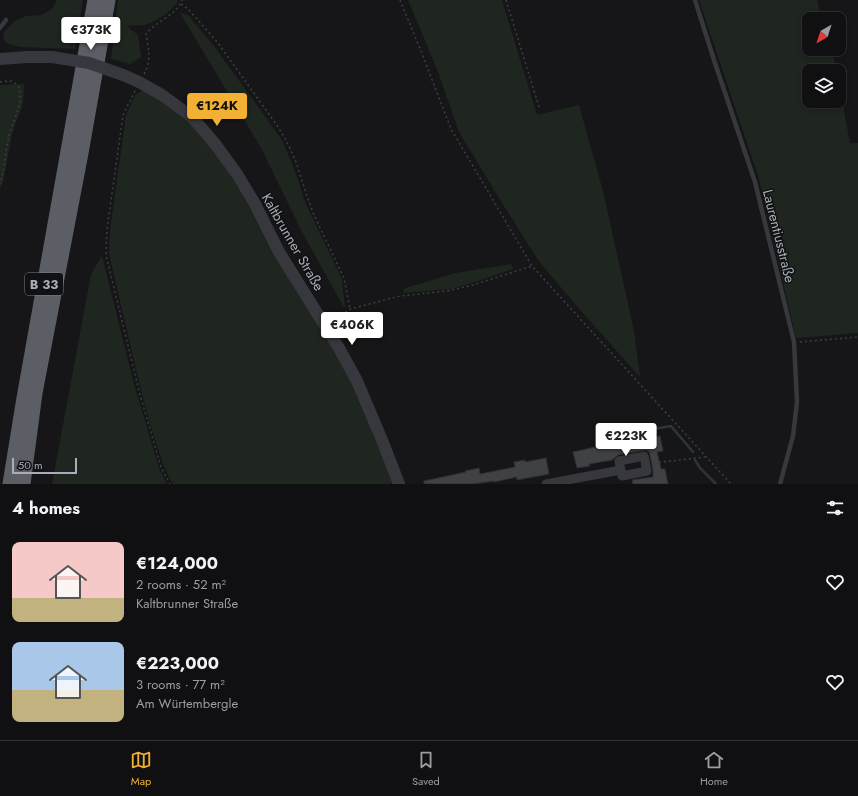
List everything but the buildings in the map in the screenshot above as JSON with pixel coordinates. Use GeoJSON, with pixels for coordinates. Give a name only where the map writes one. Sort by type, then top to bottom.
{"type":"FeatureCollection","features":[{"type":"Feature","properties":{"kind":"highway","name":"B 33"},"geometry":{"type":"LineString","coordinates":[[10,484],[95,0]]}},
{"type":"Feature","properties":{"kind":"highway","name":"B 33"},"geometry":{"type":"LineString","coordinates":[[23,484],[35,393],[81,153],[108,0]]}},
{"type":"Feature","properties":{"kind":"street","name":"Kaltbrunner Straße"},"geometry":{"type":"LineString","coordinates":[[0,59],[52,57],[89,63],[123,74],[139,82],[192,117],[216,145],[237,174],[279,252],[340,350],[358,382],[398,484]]}},
{"type":"Feature","properties":{"kind":"street"},"geometry":{"type":"LineString","coordinates":[[644,456],[647,471],[622,476],[621,470],[620,461],[644,456]]}},
{"type":"Feature","properties":{"kind":"street"},"geometry":{"type":"LineString","coordinates":[[546,484],[572,482],[621,470]]}},
{"type":"Feature","properties":{"kind":"lane","name":"Laurentiusstraße"},"geometry":{"type":"LineString","coordinates":[[695,0],[754,182],[794,342],[797,402],[793,436],[780,484]]}},
{"type":"Feature","properties":{"kind":"lane"},"geometry":{"type":"LineString","coordinates":[[0,28],[6,20]]}},
{"type":"Feature","properties":{"kind":"path"},"geometry":{"type":"LineString","coordinates":[[170,484],[162,467],[139,391],[106,256],[107,229],[123,115],[139,82],[148,68],[149,55],[146,34],[150,28],[171,14],[182,0]]}},
{"type":"Feature","properties":{"kind":"path"},"geometry":{"type":"LineString","coordinates":[[400,0],[451,129],[532,266],[731,484]]}},
{"type":"Feature","properties":{"kind":"path"},"geometry":{"type":"LineString","coordinates":[[506,0],[540,110]]}},
{"type":"Feature","properties":{"kind":"path"},"geometry":{"type":"LineString","coordinates":[[180,4],[189,10],[218,43],[285,138],[296,162],[314,215],[344,278],[350,309]]}},
{"type":"Feature","properties":{"kind":"path"},"geometry":{"type":"LineString","coordinates":[[0,82],[11,81],[18,85],[21,93],[19,108],[9,135],[0,184]]}},
{"type":"Feature","properties":{"kind":"path"},"geometry":{"type":"LineString","coordinates":[[325,326],[350,309],[400,296],[447,291],[473,285],[532,266]]}},
{"type":"Feature","properties":{"kind":"path"},"geometry":{"type":"LineString","coordinates":[[794,342],[858,338]]}},
{"type":"Feature","properties":{"kind":"path"},"geometry":{"type":"LineString","coordinates":[[646,464],[706,456]]}},
{"type":"Feature","properties":{"kind":"shaded area"},"geometry":{"type":"Polygon","coordinates":[[[57,0],[83,0],[75,49],[19,47],[9,44],[4,40],[3,33],[16,20],[26,16],[42,15],[52,9],[57,0]]]}},
{"type":"Feature","properties":{"kind":"shaded area"},"geometry":{"type":"Polygon","coordinates":[[[118,0],[178,0],[169,11],[148,24],[126,26],[138,35],[141,57],[130,64],[111,59],[118,0]]]}},
{"type":"Feature","properties":{"kind":"shaded area"},"geometry":{"type":"Polygon","coordinates":[[[408,0],[502,0],[537,115],[579,105],[603,191],[634,331],[640,377],[538,260],[502,203],[459,132],[438,72],[408,0]]]}},
{"type":"Feature","properties":{"kind":"shaded area"},"geometry":{"type":"Polygon","coordinates":[[[699,0],[817,0],[820,12],[802,12],[802,56],[833,56],[835,64],[802,64],[802,108],[843,108],[850,143],[858,143],[858,333],[796,338],[759,179],[699,0]]]}},
{"type":"Feature","properties":{"kind":"shaded area"},"geometry":{"type":"Polygon","coordinates":[[[180,13],[188,15],[214,46],[282,140],[295,171],[305,202],[342,279],[345,309],[303,234],[261,148],[180,13]]]}},
{"type":"Feature","properties":{"kind":"shaded area"},"geometry":{"type":"Polygon","coordinates":[[[24,84],[23,103],[12,134],[3,182],[0,188],[0,85],[24,84]]]}},
{"type":"Feature","properties":{"kind":"shaded area"},"geometry":{"type":"Polygon","coordinates":[[[145,90],[188,121],[213,148],[251,207],[275,256],[354,385],[393,483],[173,484],[163,464],[150,424],[109,254],[110,230],[126,115],[134,97],[138,93],[145,90]]]}},
{"type":"Feature","properties":{"kind":"shaded area"},"geometry":{"type":"Polygon","coordinates":[[[102,256],[134,384],[159,468],[167,484],[52,484],[91,274],[102,256]]]}},
{"type":"Feature","properties":{"kind":"shaded area"},"geometry":{"type":"Polygon","coordinates":[[[511,264],[513,269],[450,289],[403,293],[404,289],[409,287],[455,273],[511,264]]]}},
{"type":"Feature","properties":{"kind":"waterway"},"geometry":{"type":"LineString","coordinates":[[608,437],[671,426],[693,452]]}},
{"type":"Feature","properties":{"kind":"waterway"},"geometry":{"type":"LineString","coordinates":[[695,460],[700,468],[716,484]]}}]}
